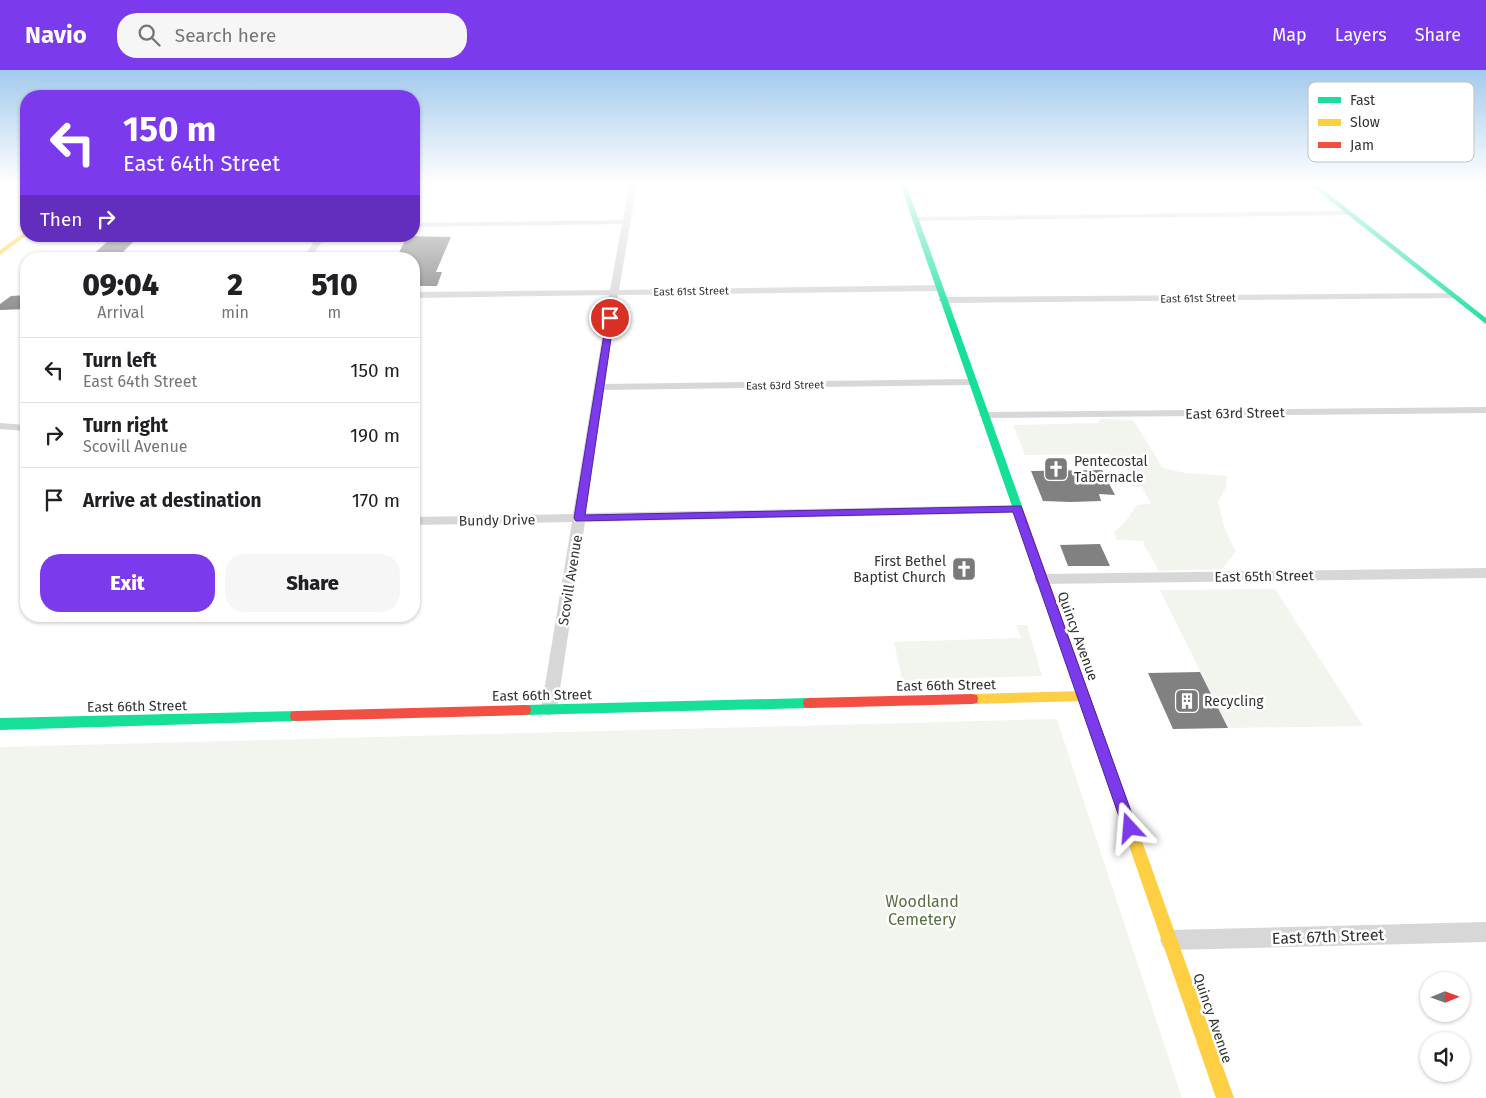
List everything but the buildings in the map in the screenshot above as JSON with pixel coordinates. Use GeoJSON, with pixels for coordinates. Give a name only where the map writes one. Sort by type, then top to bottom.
{"type":"FeatureCollection","features":[{"type":"Feature","properties":{"kind":"street","name":"Scovill Avenue"},"geometry":{"type":"LineString","coordinates":[[549,710],[614,292],[625,232]]}},
{"type":"Feature","properties":{"kind":"street","name":"Quincy Avenue"},"geometry":{"type":"LineString","coordinates":[[919,232],[1225,1098]]}},
{"type":"Feature","properties":{"kind":"street"},"geometry":{"type":"LineString","coordinates":[[1371,232],[1486,322]]}},
{"type":"Feature","properties":{"kind":"street"},"geometry":{"type":"LineString","coordinates":[[0,253],[20,238]]}},
{"type":"Feature","properties":{"kind":"street","name":"East 61st Street"},"geometry":{"type":"LineString","coordinates":[[420,296],[938,288]]}},
{"type":"Feature","properties":{"kind":"street","name":"East 61st Street"},"geometry":{"type":"LineString","coordinates":[[943,300],[1453,296]]}},
{"type":"Feature","properties":{"kind":"street","name":"East 63rd Street"},"geometry":{"type":"LineString","coordinates":[[599,387],[972,382]]}},
{"type":"Feature","properties":{"kind":"street","name":"East 63rd Street"},"geometry":{"type":"LineString","coordinates":[[984,415],[1486,410]]}},
{"type":"Feature","properties":{"kind":"street"},"geometry":{"type":"LineString","coordinates":[[0,426],[20,428]]}},
{"type":"Feature","properties":{"kind":"street","name":"Bundy Drive"},"geometry":{"type":"LineString","coordinates":[[420,521],[1017,509]]}},
{"type":"Feature","properties":{"kind":"street","name":"East 65th Street"},"geometry":{"type":"LineString","coordinates":[[1041,579],[1486,573]]}},
{"type":"Feature","properties":{"kind":"street","name":"East 66th Street"},"geometry":{"type":"LineString","coordinates":[[0,724],[1084,696]]}},
{"type":"Feature","properties":{"kind":"street","name":"East 67th Street"},"geometry":{"type":"LineString","coordinates":[[1170,940],[1486,932]]}},
{"type":"Feature","properties":{"kind":"green space"},"geometry":{"type":"Polygon","coordinates":[[[1100,419],[1133,420],[1163,468],[1185,473],[1227,476],[1226,487],[1218,502],[1225,529],[1236,552],[1222,569],[1159,571],[1144,545],[1144,541],[1117,540],[1114,532],[1125,522],[1137,505],[1151,504],[1142,487],[1132,487],[1132,477],[1121,461],[1108,454],[1025,455],[1013,425],[1098,423],[1100,419]]]}},
{"type":"Feature","properties":{"kind":"green space"},"geometry":{"type":"Polygon","coordinates":[[[1275,589],[1363,726],[1228,728],[1160,590],[1275,589]]]}},
{"type":"Feature","properties":{"kind":"green space"},"geometry":{"type":"Polygon","coordinates":[[[1016,625],[1027,625],[1042,676],[902,680],[894,642],[1021,638],[1016,625]]]}},
{"type":"Feature","properties":{"kind":"green space","name":"Woodland Cemetery"},"geometry":{"type":"Polygon","coordinates":[[[1057,720],[1182,1098],[0,1098],[0,747],[1057,720]]]}},
{"type":"Feature","properties":{"kind":"traffic: fast"},"geometry":{"type":"LineString","coordinates":[[920,232],[1018,509]]}},
{"type":"Feature","properties":{"kind":"traffic: fast"},"geometry":{"type":"LineString","coordinates":[[1372,232],[1486,322]]}},
{"type":"Feature","properties":{"kind":"traffic: fast"},"geometry":{"type":"LineString","coordinates":[[525,710],[809,703]]}},
{"type":"Feature","properties":{"kind":"traffic: fast"},"geometry":{"type":"LineString","coordinates":[[0,724],[296,716]]}},
{"type":"Feature","properties":{"kind":"traffic: slow"},"geometry":{"type":"LineString","coordinates":[[0,253],[20,238]]}},
{"type":"Feature","properties":{"kind":"traffic: slow"},"geometry":{"type":"LineString","coordinates":[[972,699],[1084,696]]}},
{"type":"Feature","properties":{"kind":"traffic: slow"},"geometry":{"type":"LineString","coordinates":[[1121,802],[1225,1098]]}},
{"type":"Feature","properties":{"kind":"traffic: jam"},"geometry":{"type":"LineString","coordinates":[[1018,509],[1121,802]]}},
{"type":"Feature","properties":{"kind":"traffic: jam"},"geometry":{"type":"LineString","coordinates":[[809,703],[972,699]]}},
{"type":"Feature","properties":{"kind":"traffic: jam"},"geometry":{"type":"LineString","coordinates":[[296,716],[525,710]]}},
{"type":"Feature","properties":{"kind":"place","name":"Pentecostal Tabernacle"},"geometry":{"type":"Point","coordinates":[1056,469]}},
{"type":"Feature","properties":{"kind":"place","name":"First Bethel Baptist Church"},"geometry":{"type":"Point","coordinates":[964,569]}},
{"type":"Feature","properties":{"kind":"place","name":"Recycling"},"geometry":{"type":"Point","coordinates":[1187,701]}},
{"type":"Feature","properties":{"kind":"route"},"geometry":{"type":"LineString","coordinates":[[610,318],[580,518],[1017,509],[1130,828]]}}]}
